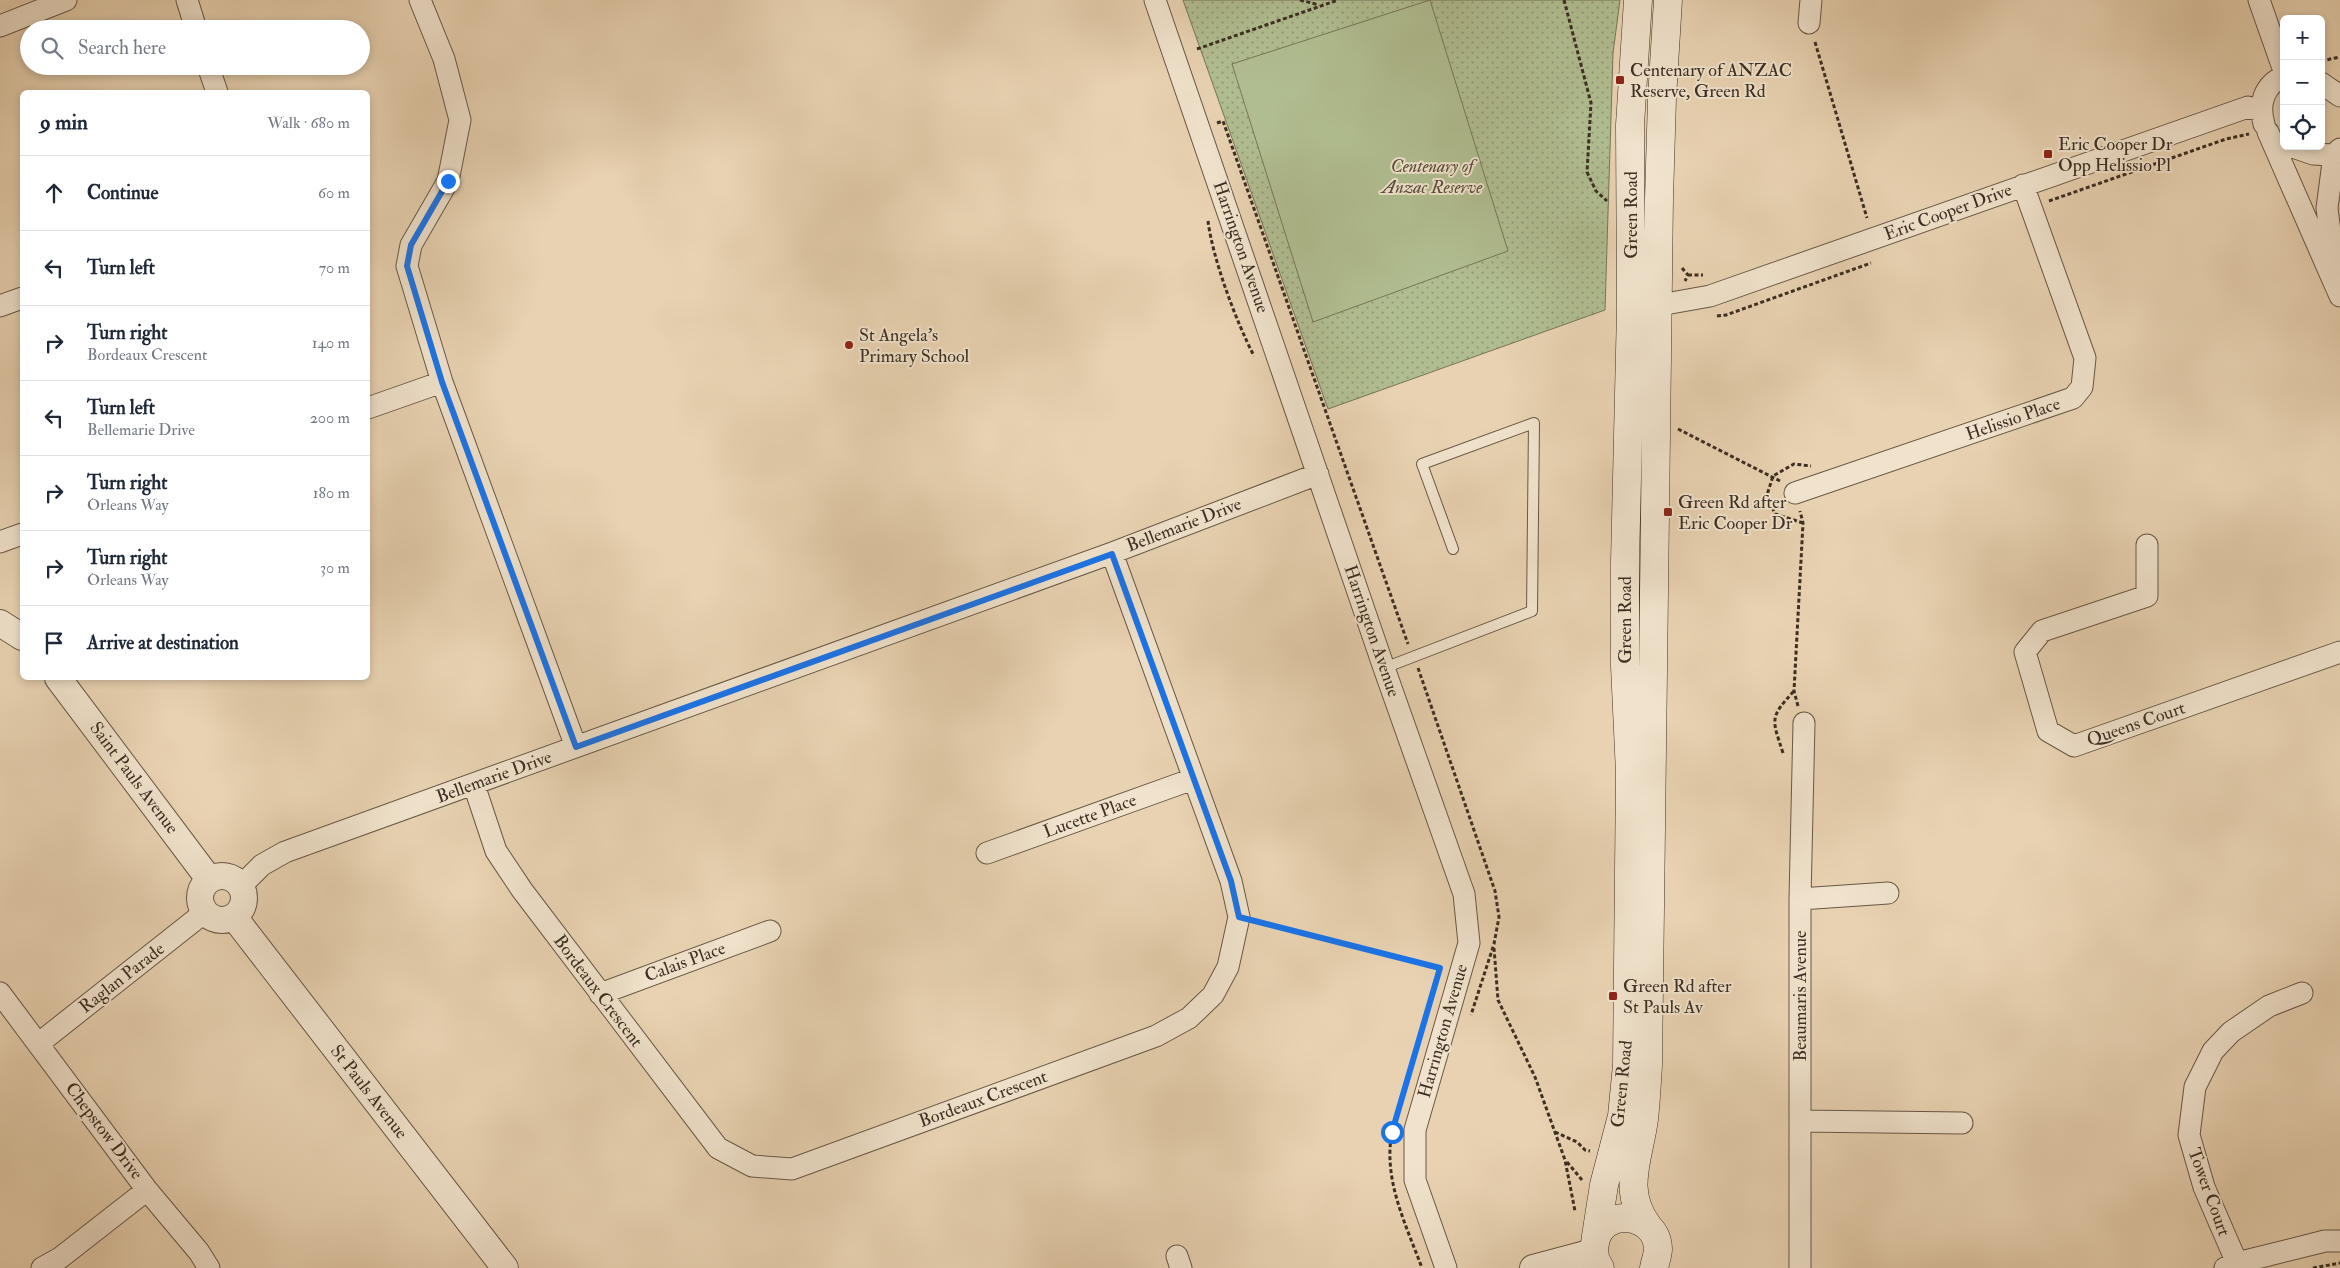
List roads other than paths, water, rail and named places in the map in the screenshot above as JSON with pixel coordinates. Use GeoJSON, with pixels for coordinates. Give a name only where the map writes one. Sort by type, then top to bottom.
{"type":"FeatureCollection","features":[{"type":"Feature","properties":{"kind":"main road","name":"Green Road"},"geometry":{"type":"LineString","coordinates":[[1638,0],[1630,125],[1644,308],[1648,1065],[1644,1120],[1632,1186],[1638,1214],[1656,1238],[1658,1249],[1654,1265]]}},
{"type":"Feature","properties":{"kind":"main road","name":"Green Road"},"geometry":{"type":"LineString","coordinates":[[1596,1252],[1604,1185],[1622,1116],[1627,1065],[1630,773],[1625,666],[1625,562],[1668,0]]}},
{"type":"Feature","properties":{"kind":"main road"},"geometry":{"type":"LineString","coordinates":[[1596,1252],[1603,1226],[1613,1219],[1623,1217],[1638,1219],[1648,1226]]}},
{"type":"Feature","properties":{"kind":"street"},"geometry":{"type":"LineString","coordinates":[[0,26],[66,0]]}},
{"type":"Feature","properties":{"kind":"street"},"geometry":{"type":"LineString","coordinates":[[187,0],[193,20]]}},
{"type":"Feature","properties":{"kind":"street"},"geometry":{"type":"LineString","coordinates":[[420,0],[444,59],[460,120],[448,181],[411,245],[407,266],[442,382],[576,747]]}},
{"type":"Feature","properties":{"kind":"street","name":"Harrington Avenue"},"geometry":{"type":"LineString","coordinates":[[1155,0],[1384,668],[1464,894],[1469,943],[1415,1130],[1415,1180],[1446,1268]]}},
{"type":"Feature","properties":{"kind":"street"},"geometry":{"type":"LineString","coordinates":[[1809,23],[1811,0]]}},
{"type":"Feature","properties":{"kind":"street"},"geometry":{"type":"LineString","coordinates":[[2259,0],[2280,60]]}},
{"type":"Feature","properties":{"kind":"street"},"geometry":{"type":"LineString","coordinates":[[2325,80],[2340,74]]}},
{"type":"Feature","properties":{"kind":"street"},"geometry":{"type":"LineString","coordinates":[[211,75],[216,90]]}},
{"type":"Feature","properties":{"kind":"street"},"geometry":{"type":"LineString","coordinates":[[2280,78],[2275,80],[2267,89],[2262,100],[2261,111],[2276,138],[2293,193],[2338,291]]}},
{"type":"Feature","properties":{"kind":"street"},"geometry":{"type":"LineString","coordinates":[[2325,84],[2340,96]]}},
{"type":"Feature","properties":{"kind":"street","name":"Eric Cooper Drive"},"geometry":{"type":"LineString","coordinates":[[1644,308],[1710,296],[2248,107],[2261,111]]}},
{"type":"Feature","properties":{"kind":"street"},"geometry":{"type":"LineString","coordinates":[[2302,150],[2314,154],[2337,152],[2327,208],[2338,291]]}},
{"type":"Feature","properties":{"kind":"street","name":"Helissio Place"},"geometry":{"type":"LineString","coordinates":[[1795,493],[2073,398],[2082,387],[2085,358],[2023,185]]}},
{"type":"Feature","properties":{"kind":"street"},"geometry":{"type":"LineString","coordinates":[[0,306],[20,299]]}},
{"type":"Feature","properties":{"kind":"street"},"geometry":{"type":"LineString","coordinates":[[370,407],[442,382]]}},
{"type":"Feature","properties":{"kind":"street","name":"Bellemarie Drive"},"geometry":{"type":"LineString","coordinates":[[240,886],[262,865],[285,852],[1112,554],[1318,474]]}},
{"type":"Feature","properties":{"kind":"street"},"geometry":{"type":"LineString","coordinates":[[0,542],[20,535]]}},
{"type":"Feature","properties":{"kind":"street","name":"Queens Court"},"geometry":{"type":"LineString","coordinates":[[2146,545],[2147,596],[2042,631],[2025,652],[2048,731],[2074,746],[2340,652]]}},
{"type":"Feature","properties":{"kind":"street","name":"Bordeaux Crescent"},"geometry":{"type":"LineString","coordinates":[[474,785],[496,851],[522,890],[718,1148],[752,1166],[792,1169],[1156,1036],[1188,1018],[1213,995],[1228,967],[1239,917],[1231,881],[1112,554]]}},
{"type":"Feature","properties":{"kind":"street"},"geometry":{"type":"LineString","coordinates":[[0,623],[20,636]]}},
{"type":"Feature","properties":{"kind":"street","name":"Saint Pauls Avenue"},"geometry":{"type":"LineString","coordinates":[[60,680],[209,879]]}},
{"type":"Feature","properties":{"kind":"street","name":"Beaumaris Avenue"},"geometry":{"type":"LineString","coordinates":[[1800,1268],[1800,899],[1804,723]]}},
{"type":"Feature","properties":{"kind":"street","name":"Lucette Place"},"geometry":{"type":"LineString","coordinates":[[987,853],[1193,779]]}},
{"type":"Feature","properties":{"kind":"street"},"geometry":{"type":"LineString","coordinates":[[223,876],[230,877],[240,886],[244,899],[243,906],[234,917],[216,919],[205,912],[200,899],[204,884],[209,879],[223,876]]}},
{"type":"Feature","properties":{"kind":"street"},"geometry":{"type":"LineString","coordinates":[[1800,899],[1888,894]]}},
{"type":"Feature","properties":{"kind":"street","name":"Raglan Parade"},"geometry":{"type":"LineString","coordinates":[[38,1044],[205,912]]}},
{"type":"Feature","properties":{"kind":"street","name":"St Pauls Avenue"},"geometry":{"type":"LineString","coordinates":[[234,917],[505,1268]]}},
{"type":"Feature","properties":{"kind":"street","name":"Calais Place"},"geometry":{"type":"LineString","coordinates":[[600,994],[770,931]]}},
{"type":"Feature","properties":{"kind":"street","name":"Chepstow Drive"},"geometry":{"type":"LineString","coordinates":[[0,993],[147,1190],[199,1252],[208,1268]]}},
{"type":"Feature","properties":{"kind":"street","name":"Tower Court"},"geometry":{"type":"LineString","coordinates":[[2231,1266],[2204,1187],[2189,1135],[2195,1087],[2214,1051],[2231,1032],[2269,1006],[2302,993]]}},
{"type":"Feature","properties":{"kind":"street"},"geometry":{"type":"LineString","coordinates":[[1800,1121],[1962,1123]]}},
{"type":"Feature","properties":{"kind":"street"},"geometry":{"type":"LineString","coordinates":[[42,1268],[60,1258],[147,1190]]}},
{"type":"Feature","properties":{"kind":"street"},"geometry":{"type":"LineString","coordinates":[[2231,1266],[2325,1241],[2340,1241]]}},
{"type":"Feature","properties":{"kind":"street"},"geometry":{"type":"LineString","coordinates":[[1533,1268],[1596,1252]]}},
{"type":"Feature","properties":{"kind":"lane"},"geometry":{"type":"LineString","coordinates":[[1384,668],[1532,611],[1534,423],[1422,464],[1452,549]]}},
{"type":"Feature","properties":{"kind":"place","name":"Centenary of ANZAC Reserve, Green Rd"},"geometry":{"type":"Point","coordinates":[1620,80]}},
{"type":"Feature","properties":{"kind":"place","name":"Eric Cooper Dr Opp Helissio Pl"},"geometry":{"type":"Point","coordinates":[2048,154]}},
{"type":"Feature","properties":{"kind":"place","name":"St Angela's Primary School"},"geometry":{"type":"Point","coordinates":[849,345]}},
{"type":"Feature","properties":{"kind":"place","name":"Green Rd after Eric Cooper Dr"},"geometry":{"type":"Point","coordinates":[1668,512]}},
{"type":"Feature","properties":{"kind":"place","name":"Green Rd after St Pauls Av"},"geometry":{"type":"Point","coordinates":[1613,996]}},
{"type":"Feature","properties":{"kind":"park label","name":"Centenary of Anzac Reserve"},"geometry":{"type":"Point","coordinates":[1432,176]}}]}
